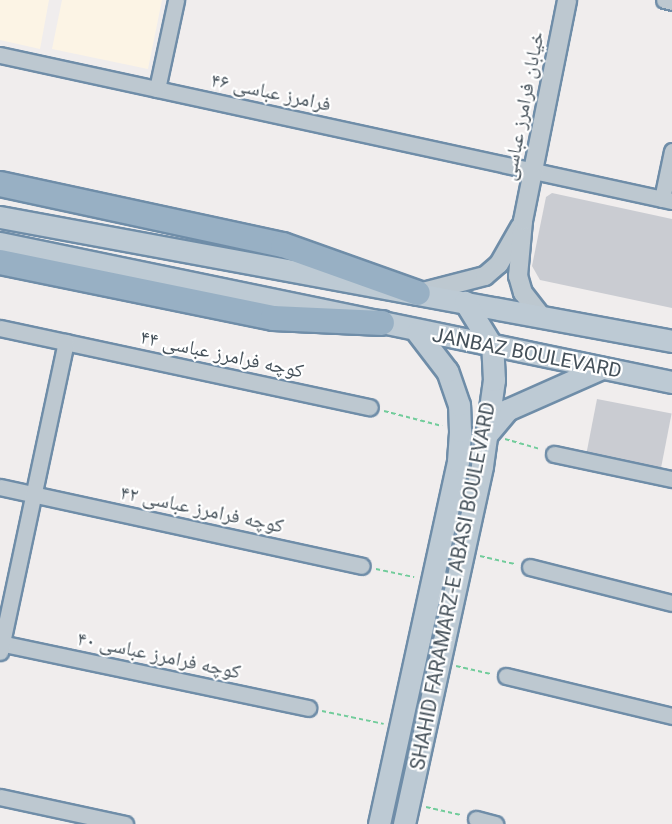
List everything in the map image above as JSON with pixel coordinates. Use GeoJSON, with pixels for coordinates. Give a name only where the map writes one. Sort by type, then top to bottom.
{"type":"FeatureCollection","features":[{"type":"Feature","properties":{"kind":"highway"},"geometry":{"type":"LineString","coordinates":[[0,184],[283,245],[418,293]]}},
{"type":"Feature","properties":{"kind":"highway"},"geometry":{"type":"LineString","coordinates":[[4,250],[273,318],[382,323]]}},
{"type":"Feature","properties":{"kind":"main road","name":"JANBAZ BOULEVARD"},"geometry":{"type":"LineString","coordinates":[[8,219],[672,341]]}},
{"type":"Feature","properties":{"kind":"main road"},"geometry":{"type":"LineString","coordinates":[[465,302],[492,346]]}},
{"type":"Feature","properties":{"kind":"main road","name":"JANBAZ BOULEVARD"},"geometry":{"type":"LineString","coordinates":[[382,323],[417,332],[672,382]]}},
{"type":"Feature","properties":{"kind":"main road","name":"SHAHID FARAMARZ-E ABASI BOULEVARD"},"geometry":{"type":"LineString","coordinates":[[379,824],[458,461],[459,405],[447,371],[417,332]]}},
{"type":"Feature","properties":{"kind":"main road","name":"SHAHID FARAMARZ-E ABASI BOULEVARD"},"geometry":{"type":"LineString","coordinates":[[404,824],[488,433],[494,380],[492,346]]}},
{"type":"Feature","properties":{"kind":"main road"},"geometry":{"type":"LineString","coordinates":[[460,430],[475,426],[488,433],[507,410],[602,368]]}},
{"type":"Feature","properties":{"kind":"street"},"geometry":{"type":"LineString","coordinates":[[157,88],[176,0]]}},
{"type":"Feature","properties":{"kind":"street","name":"خیابان فرامرز عباسی"},"geometry":{"type":"LineString","coordinates":[[523,220],[567,0]]}},
{"type":"Feature","properties":{"kind":"street"},"geometry":{"type":"LineString","coordinates":[[664,0],[672,2]]}},
{"type":"Feature","properties":{"kind":"street","name":"فرامرز عباسی ۴۶"},"geometry":{"type":"LineString","coordinates":[[0,55],[667,200]]}},
{"type":"Feature","properties":{"kind":"street"},"geometry":{"type":"LineString","coordinates":[[667,200],[672,151]]}},
{"type":"Feature","properties":{"kind":"street"},"geometry":{"type":"LineString","coordinates":[[418,293],[485,276],[499,264],[523,220]]}},
{"type":"Feature","properties":{"kind":"street"},"geometry":{"type":"LineString","coordinates":[[523,220],[518,276],[523,293],[542,317]]}},
{"type":"Feature","properties":{"kind":"street","name":"کوچه فرامرز عباسی ۴۴"},"geometry":{"type":"LineString","coordinates":[[0,328],[370,407]]}},
{"type":"Feature","properties":{"kind":"street"},"geometry":{"type":"LineString","coordinates":[[1,646],[66,342]]}},
{"type":"Feature","properties":{"kind":"street"},"geometry":{"type":"LineString","coordinates":[[554,454],[672,479]]}},
{"type":"Feature","properties":{"kind":"street","name":"کوچه فرامرز عباسی ۴۲"},"geometry":{"type":"LineString","coordinates":[[0,487],[362,566]]}},
{"type":"Feature","properties":{"kind":"street"},"geometry":{"type":"LineString","coordinates":[[530,567],[672,603]]}},
{"type":"Feature","properties":{"kind":"street","name":"کوچه فرامرز عباسی ۴۰"},"geometry":{"type":"LineString","coordinates":[[1,646],[308,708]]}},
{"type":"Feature","properties":{"kind":"street"},"geometry":{"type":"LineString","coordinates":[[506,676],[672,716]]}},
{"type":"Feature","properties":{"kind":"street"},"geometry":{"type":"LineString","coordinates":[[0,797],[125,824]]}},
{"type":"Feature","properties":{"kind":"street"},"geometry":{"type":"LineString","coordinates":[[476,819],[495,824]]}},
{"type":"Feature","properties":{"kind":"path"},"geometry":{"type":"LineString","coordinates":[[370,407],[460,430]]}},
{"type":"Feature","properties":{"kind":"path"},"geometry":{"type":"LineString","coordinates":[[488,433],[554,454]]}},
{"type":"Feature","properties":{"kind":"path"},"geometry":{"type":"LineString","coordinates":[[463,552],[530,567]]}},
{"type":"Feature","properties":{"kind":"path"},"geometry":{"type":"LineString","coordinates":[[362,566],[433,581]]}},
{"type":"Feature","properties":{"kind":"path"},"geometry":{"type":"LineString","coordinates":[[439,663],[506,676]]}},
{"type":"Feature","properties":{"kind":"path"},"geometry":{"type":"LineString","coordinates":[[308,708],[400,727]]}},
{"type":"Feature","properties":{"kind":"path"},"geometry":{"type":"LineString","coordinates":[[409,802],[476,819]]}},
{"type":"Feature","properties":{"kind":"shaded area"},"geometry":{"type":"Polygon","coordinates":[[[0,0],[49,0],[40,49],[0,40],[0,0]]]}},
{"type":"Feature","properties":{"kind":"shaded area"},"geometry":{"type":"Polygon","coordinates":[[[62,0],[162,0],[148,69],[52,49],[62,0]]]}},
{"type":"Feature","properties":{"kind":"building"},"geometry":{"type":"Polygon","coordinates":[[[552,193],[672,219],[672,308],[540,280],[532,266],[546,197],[552,193]]]}},
{"type":"Feature","properties":{"kind":"building"},"geometry":{"type":"Polygon","coordinates":[[[597,399],[672,414],[661,467],[587,453],[597,399]]]}}]}
